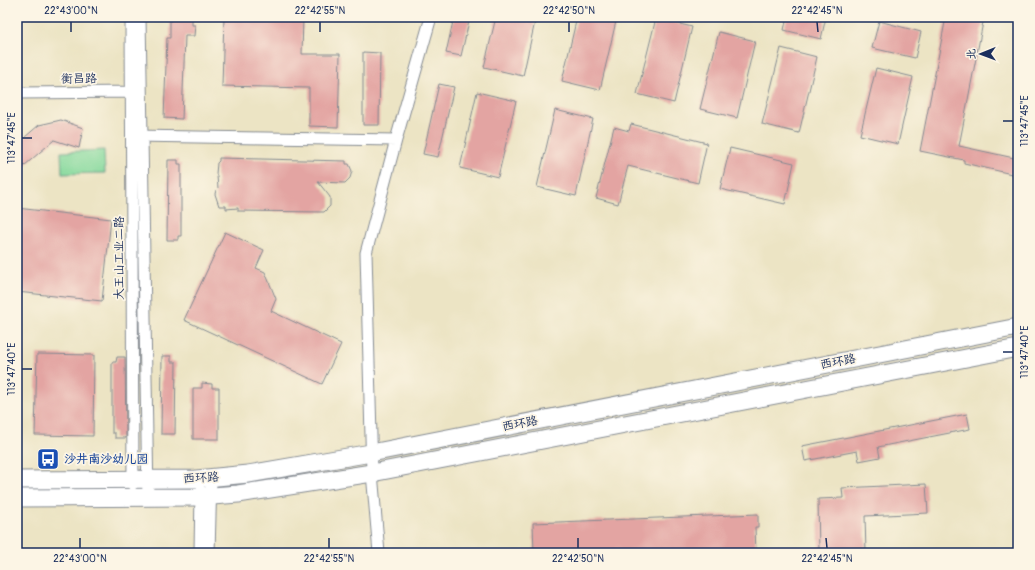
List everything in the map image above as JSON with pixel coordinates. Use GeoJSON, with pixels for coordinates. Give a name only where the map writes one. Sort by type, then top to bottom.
{"type":"FeatureCollection","features":[{"type":"Feature","properties":{"kind":"main road","name":"西环路"},"geometry":{"type":"LineString","coordinates":[[17,480],[140,480],[206,478],[248,474],[371,453],[1018,327]]}},
{"type":"Feature","properties":{"kind":"main road","name":"西环路"},"geometry":{"type":"LineString","coordinates":[[17,498],[206,497],[238,494],[372,473],[1018,348]]}},
{"type":"Feature","properties":{"kind":"street","name":"大王山工业二路"},"geometry":{"type":"LineString","coordinates":[[131,17],[136,92],[137,136],[140,498]]}},
{"type":"Feature","properties":{"kind":"street","name":"大王山工业二路"},"geometry":{"type":"LineString","coordinates":[[136,92],[140,17]]}},
{"type":"Feature","properties":{"kind":"street"},"geometry":{"type":"LineString","coordinates":[[379,553],[371,453],[366,253],[431,17]]}},
{"type":"Feature","properties":{"kind":"street","name":"衡昌路"},"geometry":{"type":"LineString","coordinates":[[17,93],[136,92]]}},
{"type":"Feature","properties":{"kind":"street"},"geometry":{"type":"LineString","coordinates":[[137,136],[396,140]]}},
{"type":"Feature","properties":{"kind":"street"},"geometry":{"type":"LineString","coordinates":[[206,478],[209,553]]}},
{"type":"Feature","properties":{"kind":"street"},"geometry":{"type":"LineString","coordinates":[[200,553],[206,497]]}},
{"type":"Feature","properties":{"kind":"green space"},"geometry":{"type":"Polygon","coordinates":[[[104,150],[105,173],[62,174],[61,152],[104,150]]]}},
{"type":"Feature","properties":{"kind":"building"},"geometry":{"type":"Polygon","coordinates":[[[170,17],[192,17],[192,25],[195,25],[194,36],[185,36],[182,119],[164,118],[167,38],[170,38],[170,17]]]}},
{"type":"Feature","properties":{"kind":"building"},"geometry":{"type":"Polygon","coordinates":[[[224,17],[303,17],[302,54],[340,54],[338,127],[309,126],[309,88],[222,86],[224,17]]]}},
{"type":"Feature","properties":{"kind":"building"},"geometry":{"type":"Polygon","coordinates":[[[454,17],[470,17],[461,56],[446,53],[454,17]]]}},
{"type":"Feature","properties":{"kind":"building"},"geometry":{"type":"Polygon","coordinates":[[[496,17],[536,17],[523,76],[484,67],[496,17]]]}},
{"type":"Feature","properties":{"kind":"building"},"geometry":{"type":"Polygon","coordinates":[[[577,17],[617,17],[600,90],[562,81],[577,17]]]}},
{"type":"Feature","properties":{"kind":"building"},"geometry":{"type":"Polygon","coordinates":[[[787,17],[826,17],[821,39],[784,30],[787,17]]]}},
{"type":"Feature","properties":{"kind":"building"},"geometry":{"type":"Polygon","coordinates":[[[946,17],[984,17],[959,146],[1014,158],[1014,161],[1018,162],[1016,175],[964,163],[964,160],[920,151],[946,17]]]}},
{"type":"Feature","properties":{"kind":"building"},"geometry":{"type":"Polygon","coordinates":[[[656,18],[692,27],[674,103],[637,94],[656,18]]]}},
{"type":"Feature","properties":{"kind":"building"},"geometry":{"type":"Polygon","coordinates":[[[879,21],[921,32],[915,58],[872,48],[879,21]]]}},
{"type":"Feature","properties":{"kind":"building"},"geometry":{"type":"Polygon","coordinates":[[[719,32],[755,41],[737,118],[700,109],[719,32]]]}},
{"type":"Feature","properties":{"kind":"building"},"geometry":{"type":"Polygon","coordinates":[[[781,48],[817,57],[799,133],[762,124],[781,48]]]}},
{"type":"Feature","properties":{"kind":"building"},"geometry":{"type":"Polygon","coordinates":[[[363,52],[380,53],[379,125],[363,125],[363,52]]]}},
{"type":"Feature","properties":{"kind":"building"},"geometry":{"type":"Polygon","coordinates":[[[876,68],[913,77],[898,144],[860,135],[876,68]]]}},
{"type":"Feature","properties":{"kind":"building"},"geometry":{"type":"Polygon","coordinates":[[[439,84],[454,87],[438,157],[423,154],[439,84]]]}},
{"type":"Feature","properties":{"kind":"building"},"geometry":{"type":"Polygon","coordinates":[[[477,92],[516,101],[498,177],[460,168],[477,92]]]}},
{"type":"Feature","properties":{"kind":"building"},"geometry":{"type":"Polygon","coordinates":[[[555,110],[593,119],[576,196],[537,187],[555,110]]]}},
{"type":"Feature","properties":{"kind":"building"},"geometry":{"type":"Polygon","coordinates":[[[61,120],[83,128],[79,148],[54,140],[17,172],[17,144],[39,125],[61,120]]]}},
{"type":"Feature","properties":{"kind":"building"},"geometry":{"type":"Polygon","coordinates":[[[631,124],[707,143],[698,183],[628,166],[618,204],[596,198],[614,127],[629,131],[631,124]]]}},
{"type":"Feature","properties":{"kind":"building"},"geometry":{"type":"Polygon","coordinates":[[[730,148],[794,163],[785,204],[720,189],[730,148]]]}},
{"type":"Feature","properties":{"kind":"building"},"geometry":{"type":"Polygon","coordinates":[[[219,158],[346,161],[346,164],[349,164],[352,171],[350,178],[345,183],[318,182],[330,197],[330,206],[324,212],[238,211],[238,208],[226,209],[226,206],[219,206],[215,194],[218,188],[216,174],[219,158]]]}},
{"type":"Feature","properties":{"kind":"building"},"geometry":{"type":"Polygon","coordinates":[[[168,160],[178,160],[178,164],[181,164],[181,236],[178,236],[178,240],[167,240],[168,160]]]}},
{"type":"Feature","properties":{"kind":"building"},"geometry":{"type":"Polygon","coordinates":[[[17,208],[111,219],[102,301],[17,292],[17,208]]]}},
{"type":"Feature","properties":{"kind":"building"},"geometry":{"type":"Polygon","coordinates":[[[225,232],[264,250],[256,268],[265,272],[276,299],[271,311],[341,344],[322,384],[184,320],[225,232]]]}},
{"type":"Feature","properties":{"kind":"building"},"geometry":{"type":"Polygon","coordinates":[[[37,354],[94,355],[93,436],[35,435],[37,354]]]}},
{"type":"Feature","properties":{"kind":"building"},"geometry":{"type":"Polygon","coordinates":[[[162,356],[171,356],[171,362],[176,362],[175,434],[161,434],[162,356]]]}},
{"type":"Feature","properties":{"kind":"building"},"geometry":{"type":"Polygon","coordinates":[[[117,357],[125,357],[126,438],[115,438],[115,433],[112,433],[112,362],[116,362],[117,357]]]}},
{"type":"Feature","properties":{"kind":"building"},"geometry":{"type":"Polygon","coordinates":[[[202,383],[212,384],[212,388],[219,388],[219,439],[193,439],[193,388],[202,388],[202,383]]]}},
{"type":"Feature","properties":{"kind":"building"},"geometry":{"type":"Polygon","coordinates":[[[967,414],[970,429],[878,447],[880,457],[859,461],[857,451],[805,461],[802,446],[967,414]]]}},
{"type":"Feature","properties":{"kind":"building"},"geometry":{"type":"Polygon","coordinates":[[[926,484],[928,513],[865,516],[866,553],[819,553],[818,499],[843,498],[842,488],[926,484]]]}},
{"type":"Feature","properties":{"kind":"building"},"geometry":{"type":"Polygon","coordinates":[[[758,514],[758,527],[755,527],[756,553],[534,553],[533,523],[758,514]]]}},
{"type":"Feature","properties":{"kind":"place","name":"沙井南沙幼儿园"},"geometry":{"type":"Point","coordinates":[48,459]}}]}
